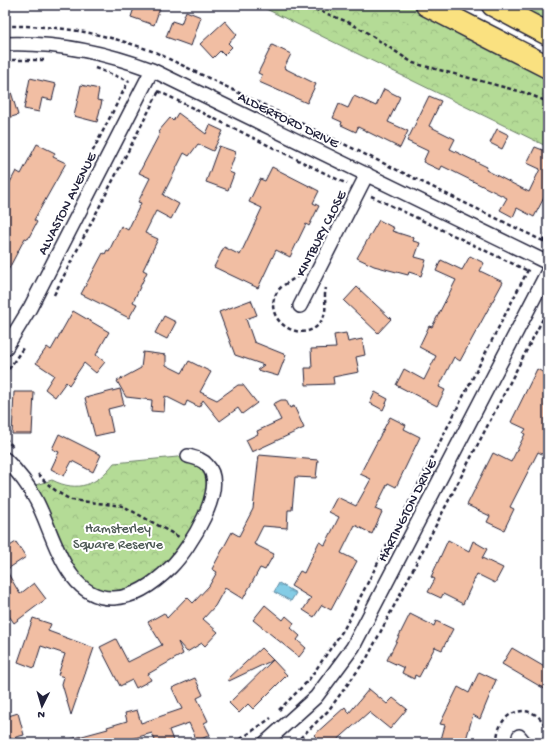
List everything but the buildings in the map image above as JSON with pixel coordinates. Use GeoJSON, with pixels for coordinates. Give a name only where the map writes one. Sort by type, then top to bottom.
{"type":"FeatureCollection","features":[{"type":"Feature","properties":{"kind":"highway"},"geometry":{"type":"LineString","coordinates":[[427,5],[548,68]]}},
{"type":"Feature","properties":{"kind":"highway"},"geometry":{"type":"LineString","coordinates":[[493,5],[548,34]]}},
{"type":"Feature","properties":{"kind":"street","name":"ALDERFORD DRIVE"},"geometry":{"type":"LineString","coordinates":[[5,44],[38,43],[77,48],[117,57],[152,70],[548,263]]}},
{"type":"Feature","properties":{"kind":"street","name":"ALVASTON AVENUE"},"geometry":{"type":"LineString","coordinates":[[5,349],[30,308],[152,70]]}},
{"type":"Feature","properties":{"kind":"street","name":"KINTBURY CLOSE"},"geometry":{"type":"LineString","coordinates":[[300,306],[368,174]]}},
{"type":"Feature","properties":{"kind":"street","name":"HARTINGTON DRIVE"},"geometry":{"type":"LineString","coordinates":[[268,742],[316,697],[353,647],[548,271]]}},
{"type":"Feature","properties":{"kind":"street"},"geometry":{"type":"LineString","coordinates":[[5,459],[22,476],[33,493],[69,573],[81,588],[90,593],[112,598],[123,597],[134,593],[159,577],[172,566],[189,542],[207,511],[214,489],[214,480],[207,465],[200,459],[188,456]]}},
{"type":"Feature","properties":{"kind":"path"},"geometry":{"type":"LineString","coordinates":[[310,5],[324,14],[358,27],[406,59],[421,66],[526,94],[548,102]]}},
{"type":"Feature","properties":{"kind":"path"},"geometry":{"type":"LineString","coordinates":[[5,60],[51,60]]}},
{"type":"Feature","properties":{"kind":"path"},"geometry":{"type":"LineString","coordinates":[[93,68],[129,80]]}},
{"type":"Feature","properties":{"kind":"path"},"geometry":{"type":"LineString","coordinates":[[159,91],[346,184]]}},
{"type":"Feature","properties":{"kind":"path"},"geometry":{"type":"LineString","coordinates":[[277,711],[308,681],[344,629],[528,271],[372,196]]}},
{"type":"Feature","properties":{"kind":"path"},"geometry":{"type":"LineString","coordinates":[[541,244],[548,231]]}},
{"type":"Feature","properties":{"kind":"path"},"geometry":{"type":"LineString","coordinates":[[295,743],[337,701],[367,658],[548,309]]}},
{"type":"Feature","properties":{"kind":"path"},"geometry":{"type":"LineString","coordinates":[[5,438],[19,454]]}},
{"type":"Feature","properties":{"kind":"path"},"geometry":{"type":"LineString","coordinates":[[34,470],[52,489],[65,497],[72,500],[123,506],[189,542]]}},
{"type":"Feature","properties":{"kind":"path"},"geometry":{"type":"LineString","coordinates":[[235,743],[272,716]]}},
{"type":"Feature","properties":{"kind":"green space"},"geometry":{"type":"Polygon","coordinates":[[[258,5],[427,5],[548,67],[548,147],[258,5]]]}},
{"type":"Feature","properties":{"kind":"green space"},"geometry":{"type":"Polygon","coordinates":[[[493,5],[548,5],[548,34],[493,5]]]}},
{"type":"Feature","properties":{"kind":"green space","name":"Hamsterley Square Reserve"},"geometry":{"type":"Polygon","coordinates":[[[188,456],[200,459],[214,489],[172,566],[123,597],[81,588],[29,487],[52,480],[70,486],[86,485],[101,477],[114,463],[188,456]]]}},
{"type":"Feature","properties":{"kind":"water"},"geometry":{"type":"Polygon","coordinates":[[[279,583],[296,593],[291,601],[274,592],[279,583]]]}}]}
